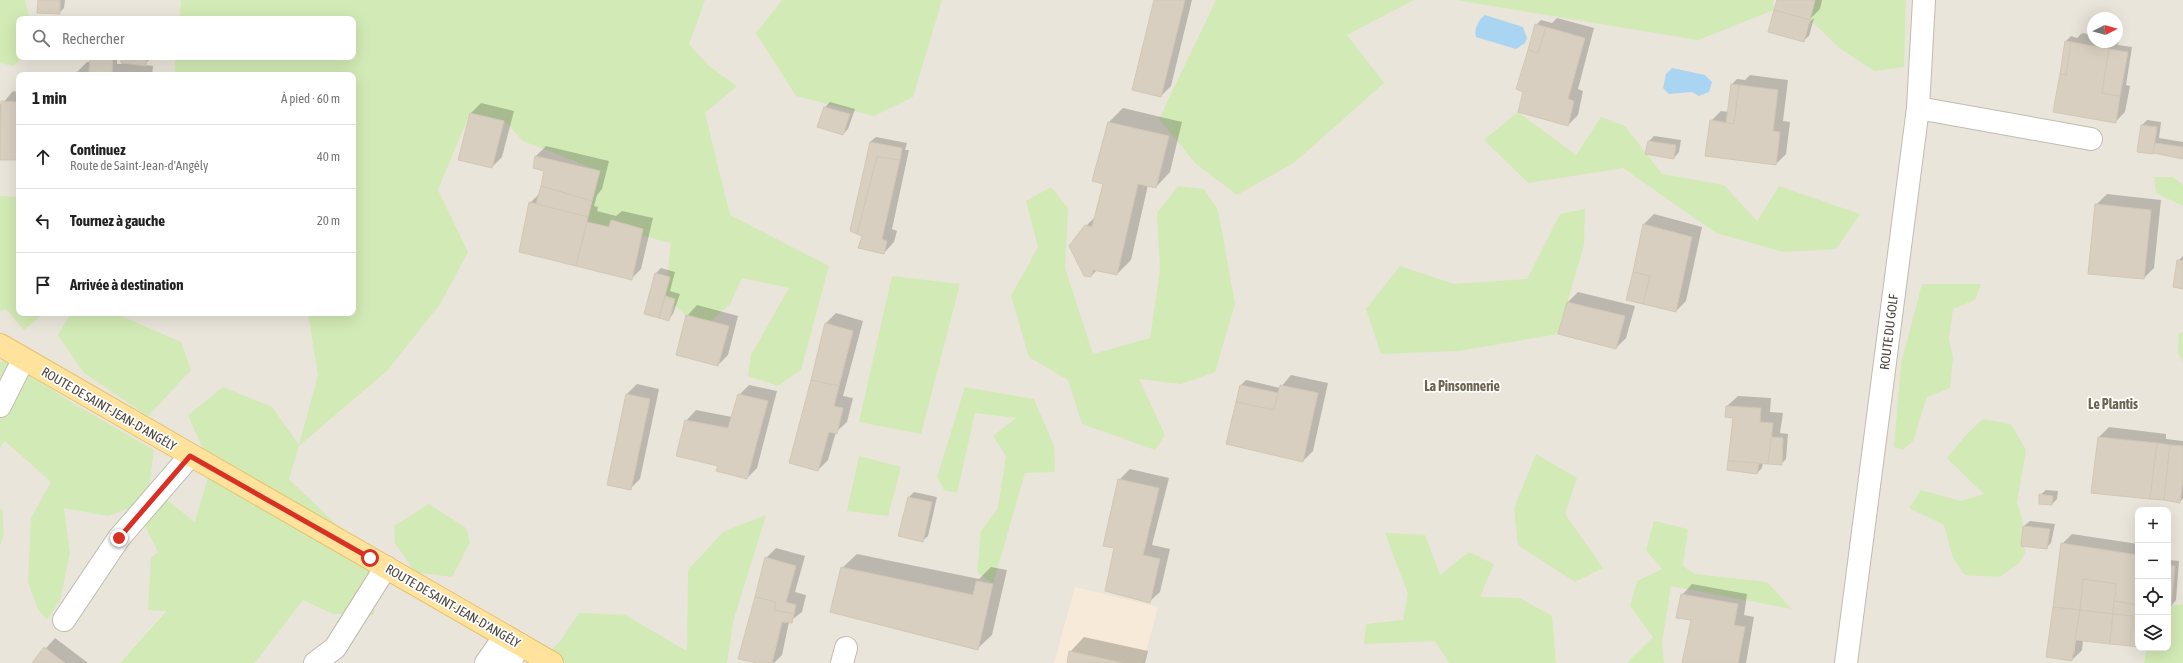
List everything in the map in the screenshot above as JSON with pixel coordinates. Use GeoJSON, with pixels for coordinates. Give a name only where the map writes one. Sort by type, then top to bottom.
{"type":"FeatureCollection","features":[{"type":"Feature","properties":{"kind":"main road","name":"ROUTE DE SAINT-JEAN-D'ANGÉLY"},"geometry":{"type":"LineString","coordinates":[[0,345],[190,456],[386,567],[511,648],[552,663]]}},
{"type":"Feature","properties":{"kind":"street","name":"ROUTE DU GOLF"},"geometry":{"type":"LineString","coordinates":[[1846,663],[1918,108],[1924,0]]}},
{"type":"Feature","properties":{"kind":"street"},"geometry":{"type":"LineString","coordinates":[[1918,108],[2091,139]]}},
{"type":"Feature","properties":{"kind":"street"},"geometry":{"type":"LineString","coordinates":[[0,406],[24,360]]}},
{"type":"Feature","properties":{"kind":"street"},"geometry":{"type":"LineString","coordinates":[[64,620],[119,538],[190,456]]}},
{"type":"Feature","properties":{"kind":"street"},"geometry":{"type":"LineString","coordinates":[[315,663],[335,648],[386,567]]}},
{"type":"Feature","properties":{"kind":"street"},"geometry":{"type":"LineString","coordinates":[[486,663],[511,648]]}},
{"type":"Feature","properties":{"kind":"shaded area"},"geometry":{"type":"Polygon","coordinates":[[[0,0],[181,0],[179,16],[16,16],[16,60],[175,60],[174,72],[16,72],[16,316],[356,316],[356,74],[624,108],[656,0],[2183,0],[2183,604],[2171,606],[2171,507],[2135,507],[2135,651],[2146,651],[2144,663],[255,663],[345,544],[255,509],[120,663],[0,663],[0,0]]]}},
{"type":"Feature","properties":{"kind":"shaded area"},"geometry":{"type":"Polygon","coordinates":[[[1075,587],[1158,607],[1143,663],[1054,663],[1075,587]]]}},
{"type":"Feature","properties":{"kind":"green space"},"geometry":{"type":"Polygon","coordinates":[[[0,0],[25,0],[28,16],[16,16],[16,60],[20,60],[13,66],[0,63],[0,0]]]}},
{"type":"Feature","properties":{"kind":"green space"},"geometry":{"type":"Polygon","coordinates":[[[181,0],[705,0],[689,44],[709,66],[737,86],[705,113],[730,215],[829,266],[801,370],[778,386],[748,376],[751,355],[789,288],[742,278],[730,304],[701,330],[665,296],[671,243],[587,222],[600,171],[523,141],[504,121],[470,113],[438,190],[468,252],[440,304],[388,370],[299,446],[289,479],[371,558],[374,615],[333,614],[303,600],[255,663],[120,663],[166,611],[148,610],[151,558],[158,552],[135,506],[108,516],[64,508],[70,552],[60,600],[47,620],[38,609],[28,582],[31,518],[51,482],[5,441],[0,448],[0,362],[7,361],[76,405],[154,450],[149,486],[195,522],[211,467],[188,415],[223,387],[272,407],[299,445],[318,375],[308,316],[356,316],[356,72],[174,72],[175,60],[356,60],[356,16],[179,16],[181,0]]]}},
{"type":"Feature","properties":{"kind":"green space"},"geometry":{"type":"Polygon","coordinates":[[[782,0],[942,0],[913,97],[874,116],[796,96],[756,33],[782,0]]]}},
{"type":"Feature","properties":{"kind":"green space"},"geometry":{"type":"Polygon","coordinates":[[[1216,0],[1414,0],[1347,35],[1384,83],[1295,162],[1237,195],[1196,164],[1159,119],[1216,0]]]}},
{"type":"Feature","properties":{"kind":"green space"},"geometry":{"type":"Polygon","coordinates":[[[1456,0],[1773,0],[1774,10],[1698,40],[1456,0]]]}},
{"type":"Feature","properties":{"kind":"green space"},"geometry":{"type":"Polygon","coordinates":[[[1813,0],[1906,0],[1904,67],[1874,71],[1842,50],[1810,20],[1813,0]]]}},
{"type":"Feature","properties":{"kind":"green space"},"geometry":{"type":"Polygon","coordinates":[[[1518,112],[1576,155],[1601,117],[1625,126],[1662,174],[1724,185],[1757,221],[1779,186],[1860,214],[1836,249],[1784,252],[1716,233],[1623,168],[1528,183],[1484,140],[1518,112]]]}},
{"type":"Feature","properties":{"kind":"green space"},"geometry":{"type":"Polygon","coordinates":[[[2154,177],[2173,177],[2183,185],[2183,206],[2156,193],[2154,177]]]}},
{"type":"Feature","properties":{"kind":"green space"},"geometry":{"type":"Polygon","coordinates":[[[1178,186],[1204,189],[1218,210],[1235,304],[1215,372],[1181,384],[1139,379],[1165,435],[1155,450],[1082,424],[1068,380],[1029,357],[1011,296],[1038,247],[1026,201],[1051,187],[1068,208],[1065,268],[1093,354],[1150,338],[1160,270],[1157,213],[1178,186]]]}},
{"type":"Feature","properties":{"kind":"green space"},"geometry":{"type":"Polygon","coordinates":[[[0,196],[16,197],[16,316],[40,316],[24,330],[6,309],[0,311],[0,196]]]}},
{"type":"Feature","properties":{"kind":"green space"},"geometry":{"type":"Polygon","coordinates":[[[1585,209],[1584,245],[1558,334],[1459,351],[1381,354],[1366,309],[1400,266],[1454,284],[1527,279],[1560,214],[1585,209]]]}},
{"type":"Feature","properties":{"kind":"green space"},"geometry":{"type":"Polygon","coordinates":[[[892,276],[960,284],[921,434],[859,422],[892,276]]]}},
{"type":"Feature","properties":{"kind":"green space"},"geometry":{"type":"Polygon","coordinates":[[[1922,284],[1981,284],[1975,300],[1953,309],[1949,339],[1953,357],[1950,388],[1927,397],[1913,441],[1903,450],[1894,447],[1901,364],[1922,284]]]}},
{"type":"Feature","properties":{"kind":"green space"},"geometry":{"type":"Polygon","coordinates":[[[69,316],[121,316],[181,342],[191,370],[148,416],[84,373],[58,335],[69,316]]]}},
{"type":"Feature","properties":{"kind":"green space"},"geometry":{"type":"Polygon","coordinates":[[[2183,332],[2183,362],[2178,353],[2179,333],[2183,332]]]}},
{"type":"Feature","properties":{"kind":"green space"},"geometry":{"type":"Polygon","coordinates":[[[965,387],[1034,399],[1054,446],[1055,472],[1025,473],[993,584],[977,572],[981,531],[998,508],[1006,456],[993,436],[1016,418],[975,413],[957,493],[944,490],[937,477],[965,387]]]}},
{"type":"Feature","properties":{"kind":"green space"},"geometry":{"type":"Polygon","coordinates":[[[1983,419],[2011,424],[2026,450],[2017,502],[2022,518],[2025,553],[2019,563],[2000,577],[1965,575],[1953,558],[1944,525],[1909,508],[1921,490],[1961,501],[1984,494],[1947,458],[1966,435],[1983,419]]]}},
{"type":"Feature","properties":{"kind":"green space"},"geometry":{"type":"Polygon","coordinates":[[[1536,454],[1577,478],[1565,514],[1603,568],[1575,582],[1518,545],[1514,508],[1536,454]]]}},
{"type":"Feature","properties":{"kind":"green space"},"geometry":{"type":"Polygon","coordinates":[[[859,456],[901,467],[888,516],[847,511],[859,456]]]}},
{"type":"Feature","properties":{"kind":"green space"},"geometry":{"type":"Polygon","coordinates":[[[429,504],[466,528],[470,542],[452,577],[415,572],[395,543],[394,526],[429,504]]]}},
{"type":"Feature","properties":{"kind":"green space"},"geometry":{"type":"Polygon","coordinates":[[[0,509],[2,509],[4,534],[0,545],[0,509]]]}},
{"type":"Feature","properties":{"kind":"green space"},"geometry":{"type":"Polygon","coordinates":[[[766,515],[733,622],[727,663],[539,663],[561,640],[579,613],[625,615],[687,651],[688,570],[723,532],[766,515]]]}},
{"type":"Feature","properties":{"kind":"green space"},"geometry":{"type":"Polygon","coordinates":[[[1654,521],[1688,529],[1683,566],[1695,574],[1767,582],[1792,609],[1671,586],[1662,643],[1664,663],[1627,663],[1653,637],[1630,606],[1637,581],[1662,569],[1646,550],[1654,521]]]}},
{"type":"Feature","properties":{"kind":"green space"},"geometry":{"type":"Polygon","coordinates":[[[1385,533],[1425,535],[1440,575],[1469,552],[1494,564],[1480,597],[1520,598],[1552,616],[1556,663],[1449,663],[1435,641],[1364,644],[1366,624],[1403,620],[1408,594],[1385,533]]]}},
{"type":"Feature","properties":{"kind":"green space"},"geometry":{"type":"Polygon","coordinates":[[[2183,604],[2183,663],[2144,663],[2146,651],[2171,651],[2171,606],[2183,604]]]}},
{"type":"Feature","properties":{"kind":"water"},"geometry":{"type":"Polygon","coordinates":[[[1485,15],[1523,27],[1527,38],[1525,43],[1516,49],[1476,37],[1477,25],[1480,19],[1485,15]]]}},
{"type":"Feature","properties":{"kind":"water"},"geometry":{"type":"Polygon","coordinates":[[[1672,68],[1705,75],[1712,82],[1709,92],[1699,96],[1692,92],[1669,94],[1663,88],[1666,74],[1672,68]]]}},
{"type":"Feature","properties":{"kind":"building"},"geometry":{"type":"Polygon","coordinates":[[[38,0],[60,0],[60,14],[37,13],[38,0]]]}},
{"type":"Feature","properties":{"kind":"building"},"geometry":{"type":"Polygon","coordinates":[[[1154,0],[1185,0],[1161,97],[1132,90],[1154,0]]]}},
{"type":"Feature","properties":{"kind":"building"},"geometry":{"type":"Polygon","coordinates":[[[1777,0],[1815,0],[1810,20],[1774,10],[1777,0]]]}},
{"type":"Feature","properties":{"kind":"building"},"geometry":{"type":"Polygon","coordinates":[[[1774,10],[1810,20],[1804,42],[1768,32],[1774,10]]]}},
{"type":"Feature","properties":{"kind":"building"},"geometry":{"type":"Polygon","coordinates":[[[1535,24],[1546,27],[1538,53],[1528,50],[1535,24]]]}},
{"type":"Feature","properties":{"kind":"building"},"geometry":{"type":"Polygon","coordinates":[[[1546,27],[1585,38],[1568,99],[1574,101],[1568,126],[1518,112],[1523,92],[1516,89],[1528,50],[1538,53],[1546,27]]]}},
{"type":"Feature","properties":{"kind":"building"},"geometry":{"type":"Polygon","coordinates":[[[2065,41],[2071,42],[2066,75],[2060,74],[2065,41]]]}},
{"type":"Feature","properties":{"kind":"building"},"geometry":{"type":"Polygon","coordinates":[[[2071,42],[2087,45],[2087,48],[2109,49],[2102,93],[2120,96],[2116,123],[2053,112],[2060,74],[2066,75],[2071,42]]]}},
{"type":"Feature","properties":{"kind":"building"},"geometry":{"type":"Polygon","coordinates":[[[2109,49],[2128,52],[2120,96],[2102,93],[2109,49]]]}},
{"type":"Feature","properties":{"kind":"building"},"geometry":{"type":"Polygon","coordinates":[[[90,60],[113,60],[112,72],[89,72],[90,60]]]}},
{"type":"Feature","properties":{"kind":"building"},"geometry":{"type":"Polygon","coordinates":[[[121,60],[147,60],[146,66],[121,63],[121,60]]]}},
{"type":"Feature","properties":{"kind":"building"},"geometry":{"type":"Polygon","coordinates":[[[1731,84],[1739,85],[1734,124],[1726,123],[1731,84]]]}},
{"type":"Feature","properties":{"kind":"building"},"geometry":{"type":"Polygon","coordinates":[[[1739,85],[1778,90],[1773,131],[1780,132],[1776,165],[1705,156],[1710,120],[1734,124],[1739,85]]]}},
{"type":"Feature","properties":{"kind":"building"},"geometry":{"type":"Polygon","coordinates":[[[1,101],[16,102],[16,160],[0,160],[1,101]]]}},
{"type":"Feature","properties":{"kind":"building"},"geometry":{"type":"Polygon","coordinates":[[[824,107],[850,114],[843,135],[817,127],[824,107]]]}},
{"type":"Feature","properties":{"kind":"building"},"geometry":{"type":"Polygon","coordinates":[[[470,113],[504,121],[492,168],[458,160],[470,113]]]}},
{"type":"Feature","properties":{"kind":"building"},"geometry":{"type":"Polygon","coordinates":[[[1108,122],[1169,136],[1156,188],[1138,184],[1117,275],[1093,270],[1091,277],[1084,276],[1069,246],[1085,225],[1092,227],[1103,184],[1092,181],[1108,122]]]}},
{"type":"Feature","properties":{"kind":"building"},"geometry":{"type":"Polygon","coordinates":[[[2141,125],[2157,127],[2153,154],[2137,152],[2141,125]]]}},
{"type":"Feature","properties":{"kind":"building"},"geometry":{"type":"Polygon","coordinates":[[[1648,141],[1676,145],[1674,159],[1645,154],[1648,141]]]}},
{"type":"Feature","properties":{"kind":"building"},"geometry":{"type":"Polygon","coordinates":[[[870,142],[902,148],[900,160],[877,157],[857,234],[850,231],[870,142]]]}},
{"type":"Feature","properties":{"kind":"building"},"geometry":{"type":"Polygon","coordinates":[[[2155,143],[2183,147],[2183,159],[2153,153],[2155,143]]]}},
{"type":"Feature","properties":{"kind":"building"},"geometry":{"type":"Polygon","coordinates":[[[535,156],[600,171],[592,201],[541,186],[544,171],[533,168],[535,156]]]}},
{"type":"Feature","properties":{"kind":"building"},"geometry":{"type":"Polygon","coordinates":[[[877,157],[900,160],[882,239],[887,241],[884,254],[858,248],[862,236],[857,234],[877,157]]]}},
{"type":"Feature","properties":{"kind":"building"},"geometry":{"type":"Polygon","coordinates":[[[541,186],[592,201],[588,217],[536,204],[541,186]]]}},
{"type":"Feature","properties":{"kind":"building"},"geometry":{"type":"Polygon","coordinates":[[[529,202],[588,217],[576,266],[519,252],[529,202]]]}},
{"type":"Feature","properties":{"kind":"building"},"geometry":{"type":"Polygon","coordinates":[[[2095,204],[2151,210],[2144,279],[2088,274],[2095,204]]]}},
{"type":"Feature","properties":{"kind":"building"},"geometry":{"type":"Polygon","coordinates":[[[611,220],[643,229],[632,280],[576,266],[587,222],[609,227],[611,220]]]}},
{"type":"Feature","properties":{"kind":"building"},"geometry":{"type":"Polygon","coordinates":[[[1643,224],[1692,237],[1676,312],[1643,304],[1650,276],[1633,272],[1643,224]]]}},
{"type":"Feature","properties":{"kind":"building"},"geometry":{"type":"Polygon","coordinates":[[[2177,260],[2183,261],[2183,289],[2173,287],[2177,260]]]}},
{"type":"Feature","properties":{"kind":"building"},"geometry":{"type":"Polygon","coordinates":[[[1633,272],[1650,276],[1643,304],[1626,300],[1633,272]]]}},
{"type":"Feature","properties":{"kind":"building"},"geometry":{"type":"Polygon","coordinates":[[[655,273],[670,277],[659,318],[644,314],[655,273]]]}},
{"type":"Feature","properties":{"kind":"building"},"geometry":{"type":"Polygon","coordinates":[[[665,296],[675,299],[669,321],[659,318],[665,296]]]}},
{"type":"Feature","properties":{"kind":"building"},"geometry":{"type":"Polygon","coordinates":[[[1567,302],[1625,316],[1616,349],[1558,334],[1567,302]]]}},
{"type":"Feature","properties":{"kind":"building"},"geometry":{"type":"Polygon","coordinates":[[[686,315],[729,326],[718,366],[676,355],[686,315]]]}},
{"type":"Feature","properties":{"kind":"building"},"geometry":{"type":"Polygon","coordinates":[[[825,323],[853,331],[839,386],[811,380],[825,323]]]}},
{"type":"Feature","properties":{"kind":"building"},"geometry":{"type":"Polygon","coordinates":[[[811,380],[839,386],[834,406],[843,408],[837,434],[829,432],[818,471],[789,463],[811,380]]]}},
{"type":"Feature","properties":{"kind":"building"},"geometry":{"type":"Polygon","coordinates":[[[1240,385],[1278,393],[1274,410],[1236,402],[1240,385]]]}},
{"type":"Feature","properties":{"kind":"building"},"geometry":{"type":"Polygon","coordinates":[[[1280,385],[1318,393],[1303,462],[1226,444],[1236,402],[1274,410],[1280,385]]]}},
{"type":"Feature","properties":{"kind":"building"},"geometry":{"type":"Polygon","coordinates":[[[626,394],[650,399],[631,490],[607,485],[626,394]]]}},
{"type":"Feature","properties":{"kind":"building"},"geometry":{"type":"Polygon","coordinates":[[[738,394],[768,401],[747,479],[716,471],[718,466],[676,456],[685,420],[728,428],[738,394]]]}},
{"type":"Feature","properties":{"kind":"building"},"geometry":{"type":"Polygon","coordinates":[[[1726,406],[1761,408],[1760,422],[1773,423],[1768,464],[1728,461],[1733,418],[1725,417],[1726,406]]]}},
{"type":"Feature","properties":{"kind":"building"},"geometry":{"type":"Polygon","coordinates":[[[1771,437],[1783,438],[1782,465],[1768,464],[1771,437]]]}},
{"type":"Feature","properties":{"kind":"building"},"geometry":{"type":"Polygon","coordinates":[[[2098,437],[2157,443],[2150,499],[2091,493],[2098,437]]]}},
{"type":"Feature","properties":{"kind":"building"},"geometry":{"type":"Polygon","coordinates":[[[2157,443],[2170,445],[2164,500],[2150,499],[2157,443]]]}},
{"type":"Feature","properties":{"kind":"building"},"geometry":{"type":"Polygon","coordinates":[[[2170,445],[2183,446],[2183,479],[2180,503],[2164,500],[2170,445]]]}},
{"type":"Feature","properties":{"kind":"building"},"geometry":{"type":"Polygon","coordinates":[[[1728,461],[1759,463],[1757,474],[1727,470],[1728,461]]]}},
{"type":"Feature","properties":{"kind":"building"},"geometry":{"type":"Polygon","coordinates":[[[1118,479],[1159,488],[1143,555],[1160,559],[1150,603],[1105,591],[1114,548],[1103,546],[1118,479]]]}},
{"type":"Feature","properties":{"kind":"building"},"geometry":{"type":"Polygon","coordinates":[[[2039,494],[2053,496],[2052,505],[2039,504],[2039,494]]]}},
{"type":"Feature","properties":{"kind":"building"},"geometry":{"type":"Polygon","coordinates":[[[908,497],[932,502],[923,542],[898,536],[908,497]]]}},
{"type":"Feature","properties":{"kind":"building"},"geometry":{"type":"Polygon","coordinates":[[[2023,526],[2050,529],[2047,549],[2021,546],[2023,526]]]}},
{"type":"Feature","properties":{"kind":"building"},"geometry":{"type":"Polygon","coordinates":[[[2061,543],[2135,555],[2135,604],[2114,601],[2116,584],[2083,579],[2080,610],[2053,607],[2061,543]]]}},
{"type":"Feature","properties":{"kind":"building"},"geometry":{"type":"Polygon","coordinates":[[[765,557],[796,566],[786,602],[796,605],[794,614],[774,610],[776,602],[755,597],[765,557]]]}},
{"type":"Feature","properties":{"kind":"building"},"geometry":{"type":"Polygon","coordinates":[[[2171,565],[2175,566],[2171,607],[2171,565]]]}},
{"type":"Feature","properties":{"kind":"building"},"geometry":{"type":"Polygon","coordinates":[[[841,567],[973,595],[976,581],[993,584],[978,650],[830,612],[841,567]]]}},
{"type":"Feature","properties":{"kind":"building"},"geometry":{"type":"Polygon","coordinates":[[[2083,579],[2116,584],[2113,614],[2080,610],[2083,579]]]}},
{"type":"Feature","properties":{"kind":"building"},"geometry":{"type":"Polygon","coordinates":[[[1681,594],[1738,604],[1734,625],[1745,627],[1738,663],[1682,663],[1691,620],[1676,618],[1681,594]]]}},
{"type":"Feature","properties":{"kind":"building"},"geometry":{"type":"Polygon","coordinates":[[[755,597],[776,602],[774,610],[794,614],[792,623],[782,622],[772,663],[757,663],[738,659],[755,597]]]}},
{"type":"Feature","properties":{"kind":"building"},"geometry":{"type":"Polygon","coordinates":[[[2114,601],[2135,604],[2135,647],[2130,646],[2133,616],[2113,614],[2114,601]]]}},
{"type":"Feature","properties":{"kind":"building"},"geometry":{"type":"Polygon","coordinates":[[[2053,607],[2080,610],[2072,661],[2046,657],[2053,607]]]}},
{"type":"Feature","properties":{"kind":"building"},"geometry":{"type":"Polygon","coordinates":[[[2080,610],[2113,614],[2110,644],[2075,640],[2080,610]]]}},
{"type":"Feature","properties":{"kind":"building"},"geometry":{"type":"Polygon","coordinates":[[[2113,614],[2133,616],[2130,646],[2110,644],[2113,614]]]}},
{"type":"Feature","properties":{"kind":"building"},"geometry":{"type":"Polygon","coordinates":[[[44,647],[65,663],[32,663],[44,647]]]}},
{"type":"Feature","properties":{"kind":"building"},"geometry":{"type":"Polygon","coordinates":[[[1069,651],[1123,663],[1067,663],[1069,651]]]}},
{"type":"Feature","properties":{"kind":"district","name":"La Pinsonnerie"},"geometry":{"type":"Point","coordinates":[1462,386]}},
{"type":"Feature","properties":{"kind":"district","name":"Le Plantis"},"geometry":{"type":"Point","coordinates":[2113,404]}},
{"type":"Feature","properties":{"kind":"route"},"geometry":{"type":"LineString","coordinates":[[119,538],[190,456],[370,558]]}}]}
